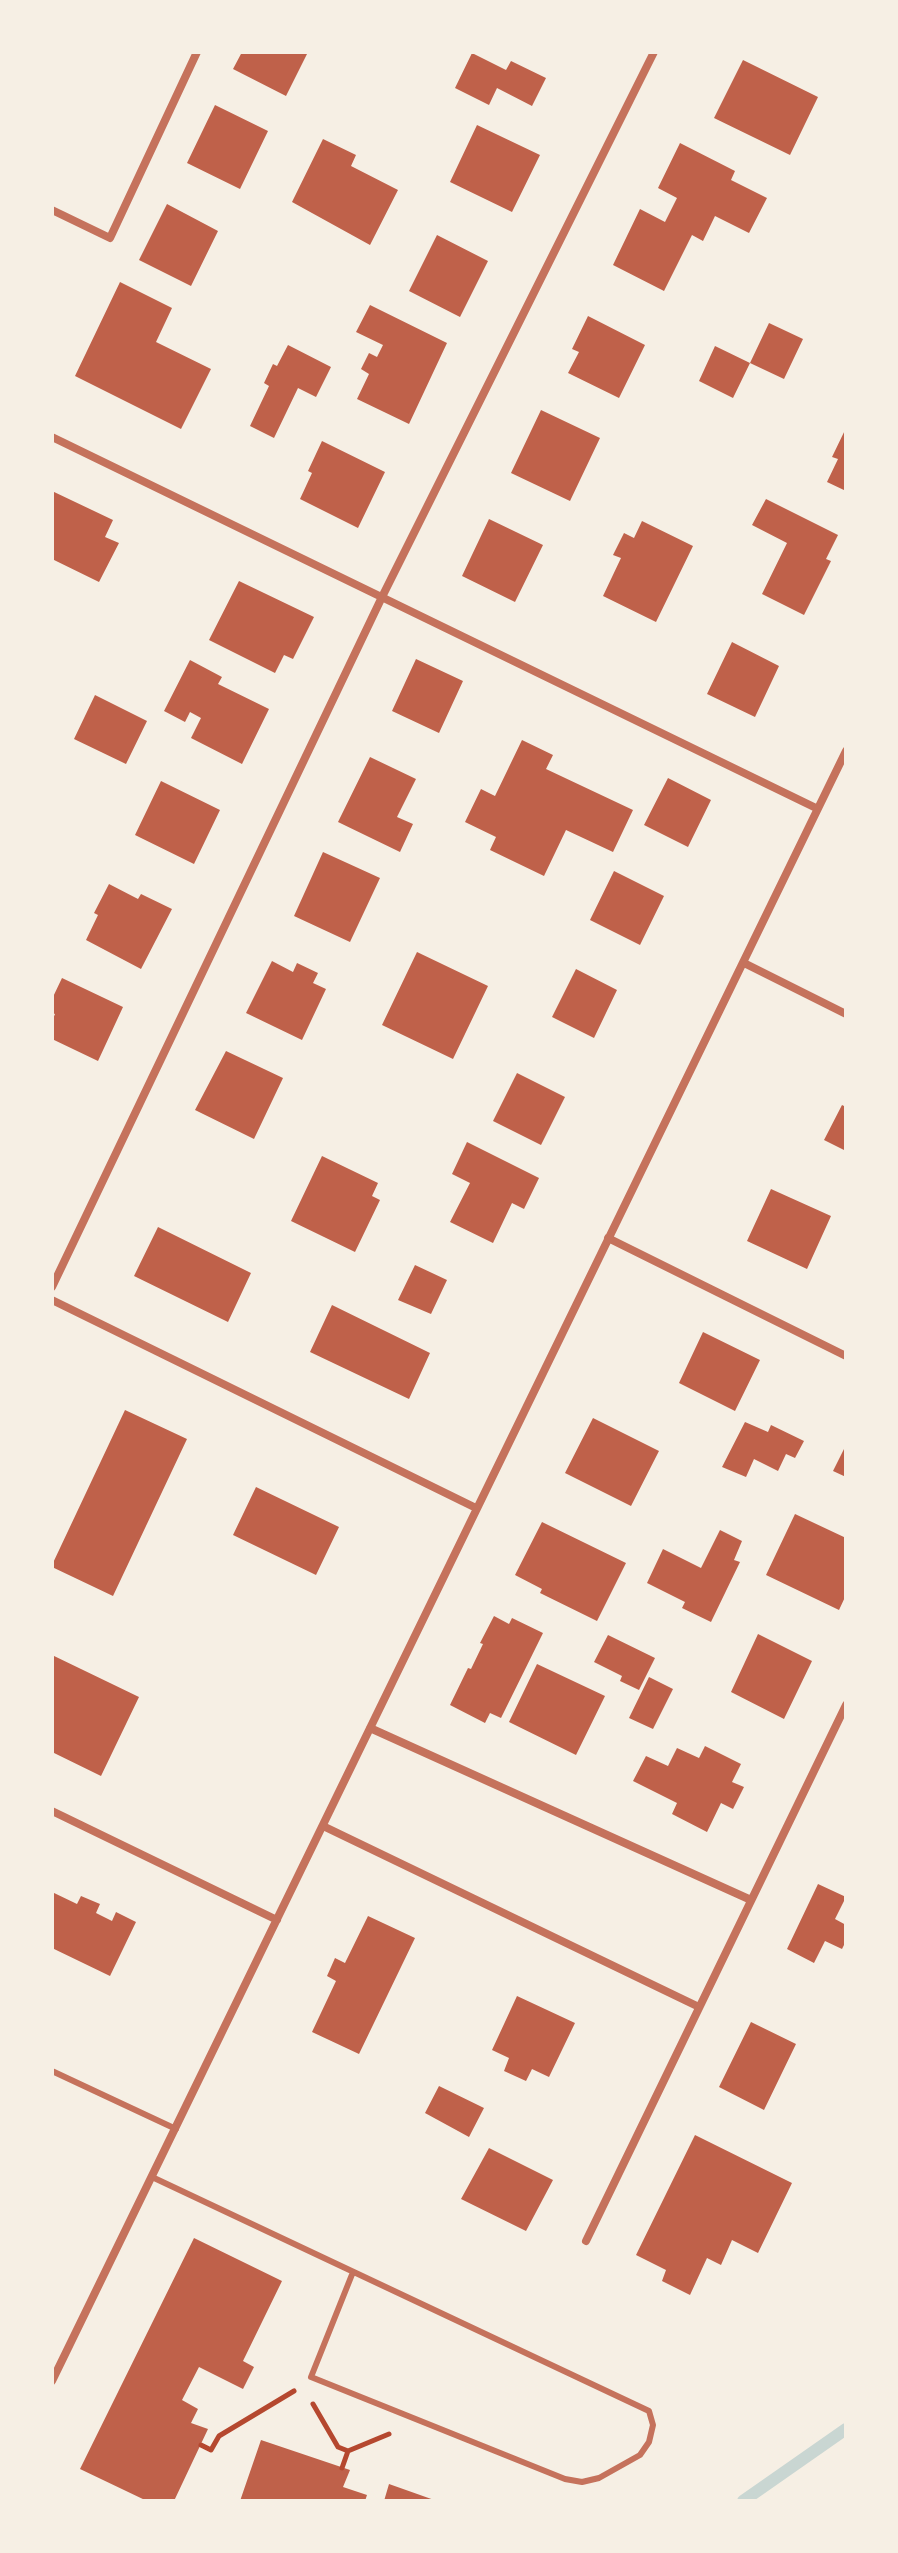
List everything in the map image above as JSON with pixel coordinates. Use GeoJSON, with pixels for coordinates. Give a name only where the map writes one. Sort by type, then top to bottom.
{"type":"FeatureCollection","features":[{"type":"Feature","properties":{"kind":"street"},"geometry":{"type":"LineString","coordinates":[[52,210],[110,238],[197,52]]}},
{"type":"Feature","properties":{"kind":"street"},"geometry":{"type":"LineString","coordinates":[[52,1287],[382,597],[654,52]]}},
{"type":"Feature","properties":{"kind":"street"},"geometry":{"type":"LineString","coordinates":[[52,437],[816,808]]}},
{"type":"Feature","properties":{"kind":"street"},"geometry":{"type":"LineString","coordinates":[[52,2381],[846,751]]}},
{"type":"Feature","properties":{"kind":"street"},"geometry":{"type":"LineString","coordinates":[[744,963],[846,1014]]}},
{"type":"Feature","properties":{"kind":"street"},"geometry":{"type":"LineString","coordinates":[[608,1238],[846,1356]]}},
{"type":"Feature","properties":{"kind":"street"},"geometry":{"type":"LineString","coordinates":[[52,1300],[476,1508]]}},
{"type":"Feature","properties":{"kind":"street"},"geometry":{"type":"LineString","coordinates":[[586,2241],[846,1705]]}},
{"type":"Feature","properties":{"kind":"street"},"geometry":{"type":"LineString","coordinates":[[370,1728],[751,1900]]}},
{"type":"Feature","properties":{"kind":"street"},"geometry":{"type":"LineString","coordinates":[[52,1811],[277,1920]]}},
{"type":"Feature","properties":{"kind":"street"},"geometry":{"type":"LineString","coordinates":[[323,1826],[699,2007]]}},
{"type":"Feature","properties":{"kind":"lane"},"geometry":{"type":"LineString","coordinates":[[52,2071],[176,2129]]}},
{"type":"Feature","properties":{"kind":"lane"},"geometry":{"type":"LineString","coordinates":[[152,2177],[649,2411],[653,2425],[649,2442],[640,2455],[599,2478],[582,2482],[543,2472],[311,2377],[353,2272]]}},
{"type":"Feature","properties":{"kind":"path"},"geometry":{"type":"LineString","coordinates":[[201,2445],[211,2450],[219,2436],[311,2377]]}},
{"type":"Feature","properties":{"kind":"path"},"geometry":{"type":"LineString","coordinates":[[311,2377],[307,2395],[338,2447],[348,2451],[420,2421]]}},
{"type":"Feature","properties":{"kind":"path"},"geometry":{"type":"LineString","coordinates":[[342,2468],[348,2451]]}},
{"type":"Feature","properties":{"kind":"building"},"geometry":{"type":"Polygon","coordinates":[[[242,52],[308,52],[286,96],[233,69],[242,52]]]}},
{"type":"Feature","properties":{"kind":"building"},"geometry":{"type":"Polygon","coordinates":[[[472,53],[506,70],[511,61],[546,78],[532,106],[497,88],[489,105],[455,88],[472,53]]]}},
{"type":"Feature","properties":{"kind":"building"},"geometry":{"type":"Polygon","coordinates":[[[743,60],[818,97],[790,155],[714,118],[743,60]]]}},
{"type":"Feature","properties":{"kind":"building"},"geometry":{"type":"Polygon","coordinates":[[[215,105],[268,131],[240,189],[187,163],[215,105]]]}},
{"type":"Feature","properties":{"kind":"building"},"geometry":{"type":"Polygon","coordinates":[[[477,125],[540,155],[512,212],[450,182],[477,125]]]}},
{"type":"Feature","properties":{"kind":"building"},"geometry":{"type":"Polygon","coordinates":[[[323,139],[356,155],[351,166],[398,190],[370,245],[292,202],[323,139]]]}},
{"type":"Feature","properties":{"kind":"building"},"geometry":{"type":"Polygon","coordinates":[[[680,143],[735,171],[731,180],[767,198],[749,233],[715,216],[703,241],[692,235],[664,291],[613,265],[640,209],[665,222],[677,198],[658,188],[680,143]]]}},
{"type":"Feature","properties":{"kind":"building"},"geometry":{"type":"Polygon","coordinates":[[[167,204],[218,231],[191,286],[139,260],[167,204]]]}},
{"type":"Feature","properties":{"kind":"building"},"geometry":{"type":"Polygon","coordinates":[[[437,235],[488,261],[460,317],[409,291],[437,235]]]}},
{"type":"Feature","properties":{"kind":"building"},"geometry":{"type":"Polygon","coordinates":[[[120,282],[172,308],[156,342],[211,369],[181,429],[75,376],[120,282]]]}},
{"type":"Feature","properties":{"kind":"building"},"geometry":{"type":"Polygon","coordinates":[[[370,305],[447,343],[409,424],[357,399],[369,374],[361,369],[369,353],[377,357],[383,345],[356,332],[370,305]]]}},
{"type":"Feature","properties":{"kind":"building"},"geometry":{"type":"Polygon","coordinates":[[[588,316],[645,345],[619,398],[568,373],[579,352],[572,349],[588,316]]]}},
{"type":"Feature","properties":{"kind":"building"},"geometry":{"type":"Polygon","coordinates":[[[769,323],[803,339],[784,379],[750,363],[769,323]]]}},
{"type":"Feature","properties":{"kind":"building"},"geometry":{"type":"Polygon","coordinates":[[[288,345],[331,367],[316,397],[298,388],[274,438],[250,426],[269,386],[264,383],[273,364],[277,366],[288,345]]]}},
{"type":"Feature","properties":{"kind":"building"},"geometry":{"type":"Polygon","coordinates":[[[715,346],[750,363],[733,398],[699,381],[715,346]]]}},
{"type":"Feature","properties":{"kind":"building"},"geometry":{"type":"Polygon","coordinates":[[[541,410],[600,438],[570,501],[511,473],[541,410]]]}},
{"type":"Feature","properties":{"kind":"building"},"geometry":{"type":"Polygon","coordinates":[[[846,428],[846,491],[827,482],[838,459],[832,457],[846,428]]]}},
{"type":"Feature","properties":{"kind":"building"},"geometry":{"type":"Polygon","coordinates":[[[322,441],[385,472],[358,528],[300,499],[312,473],[308,471],[322,441]]]}},
{"type":"Feature","properties":{"kind":"building"},"geometry":{"type":"Polygon","coordinates":[[[52,491],[113,520],[105,537],[119,543],[99,582],[52,559],[52,491]]]}},
{"type":"Feature","properties":{"kind":"building"},"geometry":{"type":"Polygon","coordinates":[[[766,499],[838,535],[826,559],[831,561],[804,615],[762,594],[787,543],[752,525],[766,499]]]}},
{"type":"Feature","properties":{"kind":"building"},"geometry":{"type":"Polygon","coordinates":[[[489,519],[543,545],[515,602],[462,576],[489,519]]]}},
{"type":"Feature","properties":{"kind":"building"},"geometry":{"type":"Polygon","coordinates":[[[642,521],[693,546],[656,622],[603,596],[621,558],[613,555],[624,533],[634,538],[642,521]]]}},
{"type":"Feature","properties":{"kind":"building"},"geometry":{"type":"Polygon","coordinates":[[[239,581],[314,617],[293,659],[284,655],[275,673],[209,640],[239,581]]]}},
{"type":"Feature","properties":{"kind":"building"},"geometry":{"type":"Polygon","coordinates":[[[732,642],[779,666],[755,717],[707,694],[732,642]]]}},
{"type":"Feature","properties":{"kind":"building"},"geometry":{"type":"Polygon","coordinates":[[[416,659],[463,681],[439,733],[392,711],[416,659]]]}},
{"type":"Feature","properties":{"kind":"building"},"geometry":{"type":"Polygon","coordinates":[[[190,660],[222,677],[218,684],[269,709],[242,764],[191,738],[201,718],[190,712],[185,722],[164,711],[190,660]]]}},
{"type":"Feature","properties":{"kind":"building"},"geometry":{"type":"Polygon","coordinates":[[[95,695],[147,721],[126,764],[74,739],[95,695]]]}},
{"type":"Feature","properties":{"kind":"building"},"geometry":{"type":"Polygon","coordinates":[[[522,740],[553,755],[546,769],[633,810],[613,852],[566,830],[544,876],[490,850],[496,837],[465,822],[481,789],[495,796],[522,740]]]}},
{"type":"Feature","properties":{"kind":"building"},"geometry":{"type":"Polygon","coordinates":[[[370,757],[416,779],[397,817],[413,824],[400,852],[338,822],[370,757]]]}},
{"type":"Feature","properties":{"kind":"building"},"geometry":{"type":"Polygon","coordinates":[[[668,778],[711,800],[688,847],[644,825],[668,778]]]}},
{"type":"Feature","properties":{"kind":"building"},"geometry":{"type":"Polygon","coordinates":[[[161,781],[220,810],[194,864],[135,835],[161,781]]]}},
{"type":"Feature","properties":{"kind":"building"},"geometry":{"type":"Polygon","coordinates":[[[323,852],[380,878],[350,942],[294,916],[323,852]]]}},
{"type":"Feature","properties":{"kind":"building"},"geometry":{"type":"Polygon","coordinates":[[[614,871],[664,896],[640,945],[590,920],[614,871]]]}},
{"type":"Feature","properties":{"kind":"building"},"geometry":{"type":"Polygon","coordinates":[[[109,884],[138,899],[141,894],[172,909],[141,969],[86,940],[98,915],[94,913],[109,884]]]}},
{"type":"Feature","properties":{"kind":"building"},"geometry":{"type":"Polygon","coordinates":[[[417,952],[488,986],[453,1059],[382,1025],[417,952]]]}},
{"type":"Feature","properties":{"kind":"building"},"geometry":{"type":"Polygon","coordinates":[[[272,961],[293,972],[297,963],[318,973],[313,983],[326,989],[302,1040],[246,1013],[272,961]]]}},
{"type":"Feature","properties":{"kind":"building"},"geometry":{"type":"Polygon","coordinates":[[[576,969],[617,990],[594,1038],[552,1017],[576,969]]]}},
{"type":"Feature","properties":{"kind":"building"},"geometry":{"type":"Polygon","coordinates":[[[62,978],[123,1007],[98,1061],[52,1039],[55,1014],[52,1013],[52,999],[62,978]]]}},
{"type":"Feature","properties":{"kind":"building"},"geometry":{"type":"Polygon","coordinates":[[[226,1051],[283,1078],[254,1139],[195,1110],[226,1051]]]}},
{"type":"Feature","properties":{"kind":"building"},"geometry":{"type":"Polygon","coordinates":[[[517,1073],[565,1097],[541,1145],[493,1121],[517,1073]]]}},
{"type":"Feature","properties":{"kind":"building"},"geometry":{"type":"Polygon","coordinates":[[[842,1105],[846,1107],[846,1151],[824,1140],[842,1105]]]}},
{"type":"Feature","properties":{"kind":"building"},"geometry":{"type":"Polygon","coordinates":[[[467,1142],[539,1178],[524,1209],[512,1203],[493,1243],[450,1222],[470,1183],[452,1174],[467,1142]]]}},
{"type":"Feature","properties":{"kind":"building"},"geometry":{"type":"Polygon","coordinates":[[[322,1156],[378,1183],[372,1196],[380,1200],[355,1252],[291,1221],[322,1156]]]}},
{"type":"Feature","properties":{"kind":"building"},"geometry":{"type":"Polygon","coordinates":[[[771,1189],[831,1216],[807,1269],[747,1241],[771,1189]]]}},
{"type":"Feature","properties":{"kind":"building"},"geometry":{"type":"Polygon","coordinates":[[[158,1227],[251,1273],[228,1322],[134,1276],[158,1227]]]}},
{"type":"Feature","properties":{"kind":"building"},"geometry":{"type":"Polygon","coordinates":[[[415,1265],[447,1280],[431,1314],[398,1300],[415,1265]]]}},
{"type":"Feature","properties":{"kind":"building"},"geometry":{"type":"Polygon","coordinates":[[[332,1305],[430,1353],[409,1399],[310,1352],[332,1305]]]}},
{"type":"Feature","properties":{"kind":"building"},"geometry":{"type":"Polygon","coordinates":[[[703,1332],[760,1360],[735,1411],[679,1383],[703,1332]]]}},
{"type":"Feature","properties":{"kind":"building"},"geometry":{"type":"Polygon","coordinates":[[[125,1410],[187,1439],[113,1596],[52,1565],[125,1410]]]}},
{"type":"Feature","properties":{"kind":"building"},"geometry":{"type":"Polygon","coordinates":[[[593,1418],[659,1451],[631,1506],[565,1473],[593,1418]]]}},
{"type":"Feature","properties":{"kind":"building"},"geometry":{"type":"Polygon","coordinates":[[[745,1422],[768,1432],[771,1425],[804,1441],[795,1458],[786,1454],[778,1471],[754,1459],[746,1477],[722,1467],[745,1422]]]}},
{"type":"Feature","properties":{"kind":"building"},"geometry":{"type":"Polygon","coordinates":[[[846,1445],[846,1477],[833,1471],[846,1445]]]}},
{"type":"Feature","properties":{"kind":"building"},"geometry":{"type":"Polygon","coordinates":[[[256,1487],[339,1527],[316,1575],[233,1535],[256,1487]]]}},
{"type":"Feature","properties":{"kind":"building"},"geometry":{"type":"Polygon","coordinates":[[[795,1514],[846,1538],[846,1595],[839,1610],[766,1575],[795,1514]]]}},
{"type":"Feature","properties":{"kind":"building"},"geometry":{"type":"Polygon","coordinates":[[[542,1522],[626,1563],[597,1621],[540,1593],[542,1589],[515,1575],[542,1522]]]}},
{"type":"Feature","properties":{"kind":"building"},"geometry":{"type":"Polygon","coordinates":[[[720,1530],[742,1541],[734,1560],[740,1562],[711,1622],[682,1608],[685,1602],[647,1583],[663,1549],[701,1568],[720,1530]]]}},
{"type":"Feature","properties":{"kind":"building"},"geometry":{"type":"Polygon","coordinates":[[[494,1616],[509,1624],[512,1618],[543,1633],[501,1718],[490,1713],[485,1723],[450,1705],[468,1668],[471,1669],[494,1616]]]}},
{"type":"Feature","properties":{"kind":"building"},"geometry":{"type":"Polygon","coordinates":[[[758,1634],[812,1661],[784,1719],[731,1692],[758,1634]]]}},
{"type":"Feature","properties":{"kind":"building"},"geometry":{"type":"Polygon","coordinates":[[[608,1635],[655,1658],[639,1690],[620,1681],[622,1676],[594,1662],[608,1635]]]}},
{"type":"Feature","properties":{"kind":"building"},"geometry":{"type":"Polygon","coordinates":[[[52,1655],[139,1697],[101,1776],[52,1752],[52,1655]]]}},
{"type":"Feature","properties":{"kind":"building"},"geometry":{"type":"Polygon","coordinates":[[[537,1664],[605,1696],[576,1755],[509,1722],[537,1664]]]}},
{"type":"Feature","properties":{"kind":"building"},"geometry":{"type":"Polygon","coordinates":[[[649,1677],[673,1689],[653,1729],[629,1718],[649,1677]]]}},
{"type":"Feature","properties":{"kind":"building"},"geometry":{"type":"Polygon","coordinates":[[[705,1746],[741,1764],[732,1782],[744,1787],[733,1809],[721,1803],[707,1832],[672,1814],[677,1803],[633,1781],[646,1756],[668,1766],[677,1748],[699,1758],[705,1746]]]}},
{"type":"Feature","properties":{"kind":"building"},"geometry":{"type":"Polygon","coordinates":[[[818,1884],[846,1897],[835,1919],[846,1925],[846,1941],[842,1949],[825,1941],[814,1963],[787,1949],[818,1884]]]}},
{"type":"Feature","properties":{"kind":"building"},"geometry":{"type":"Polygon","coordinates":[[[52,1892],[77,1904],[81,1896],[100,1904],[96,1913],[112,1921],[116,1912],[136,1922],[110,1976],[52,1948],[52,1892]]]}},
{"type":"Feature","properties":{"kind":"building"},"geometry":{"type":"Polygon","coordinates":[[[368,1916],[415,1938],[359,2054],[312,2032],[336,1981],[327,1976],[335,1958],[345,1963],[368,1916]]]}},
{"type":"Feature","properties":{"kind":"building"},"geometry":{"type":"Polygon","coordinates":[[[517,1996],[575,2023],[549,2077],[532,2069],[526,2081],[504,2071],[509,2058],[492,2050],[517,1996]]]}},
{"type":"Feature","properties":{"kind":"building"},"geometry":{"type":"Polygon","coordinates":[[[751,2022],[796,2044],[764,2110],[719,2087],[751,2022]]]}},
{"type":"Feature","properties":{"kind":"building"},"geometry":{"type":"Polygon","coordinates":[[[439,2086],[484,2108],[469,2137],[425,2113],[439,2086]]]}},
{"type":"Feature","properties":{"kind":"building"},"geometry":{"type":"Polygon","coordinates":[[[695,2135],[792,2183],[758,2253],[732,2240],[721,2265],[707,2258],[690,2295],[662,2281],[666,2270],[636,2255],[695,2135]]]}},
{"type":"Feature","properties":{"kind":"building"},"geometry":{"type":"Polygon","coordinates":[[[489,2148],[553,2180],[526,2231],[461,2199],[489,2148]]]}},
{"type":"Feature","properties":{"kind":"building"},"geometry":{"type":"Polygon","coordinates":[[[194,2238],[282,2281],[243,2361],[254,2367],[243,2389],[199,2367],[182,2400],[198,2409],[191,2423],[208,2429],[174,2501],[147,2501],[80,2469],[194,2238]]]}},
{"type":"Feature","properties":{"kind":"building"},"geometry":{"type":"Polygon","coordinates":[[[261,2440],[350,2470],[343,2487],[367,2495],[365,2501],[240,2501],[261,2440]]]}},
{"type":"Feature","properties":{"kind":"building"},"geometry":{"type":"Polygon","coordinates":[[[389,2484],[437,2501],[384,2501],[389,2484]]]}},
{"type":"Feature","properties":{"kind":"waterway"},"geometry":{"type":"LineString","coordinates":[[743,2501],[846,2429]]}}]}
